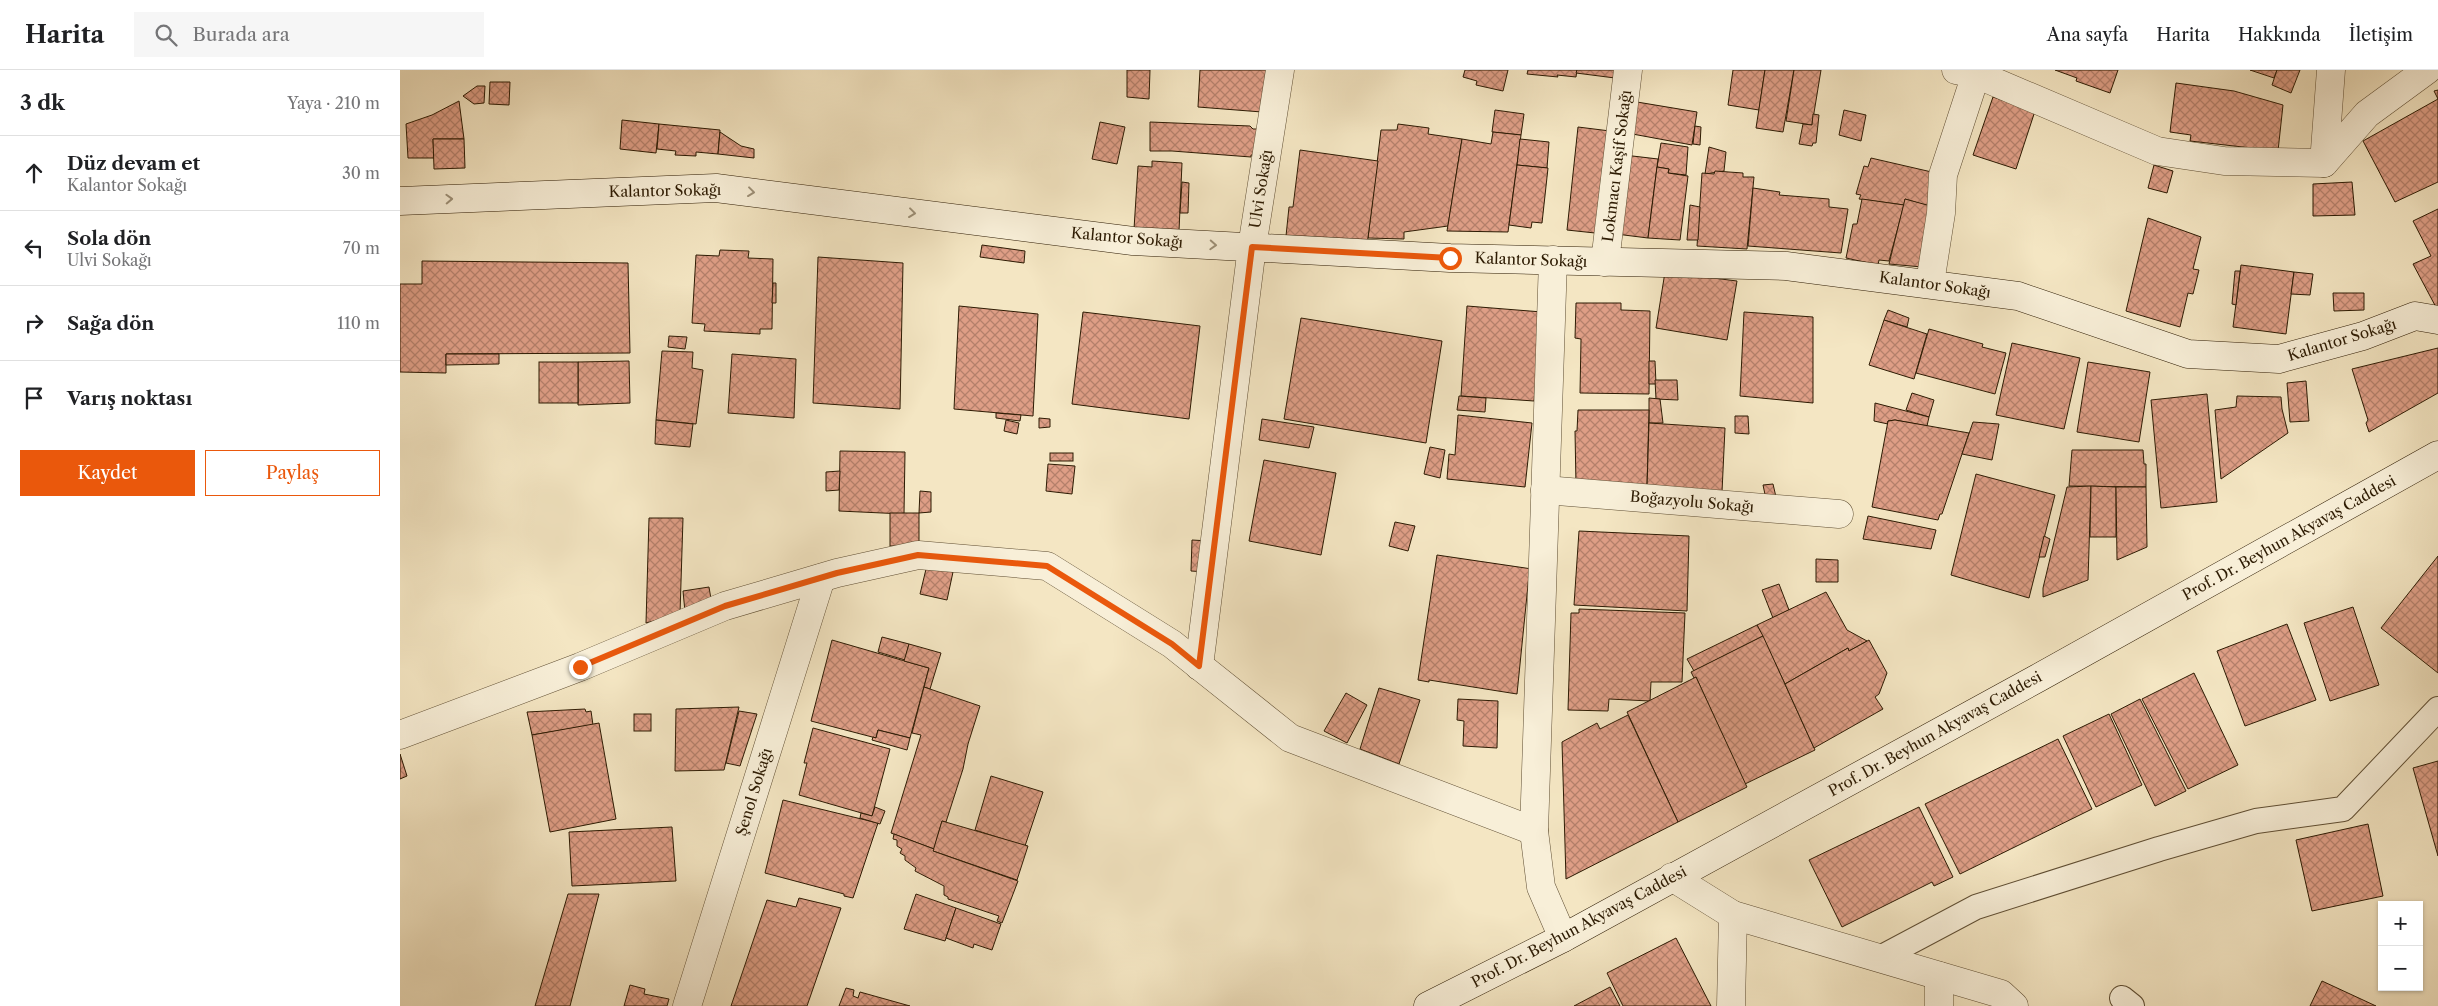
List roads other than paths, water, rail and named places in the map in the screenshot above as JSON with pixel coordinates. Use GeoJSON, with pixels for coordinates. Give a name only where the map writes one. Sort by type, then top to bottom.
{"type":"FeatureCollection","features":[{"type":"Feature","properties":{"kind":"street","name":"Ulvi Sokağı"},"geometry":{"type":"LineString","coordinates":[[1199,666],[1252,247],[1280,70]]}},
{"type":"Feature","properties":{"kind":"street","name":"Lokmacı Kaşif Sokağı"},"geometry":{"type":"LineString","coordinates":[[1605,262],[1628,70]]}},
{"type":"Feature","properties":{"kind":"street"},"geometry":{"type":"LineString","coordinates":[[2324,163],[2331,70]]}},
{"type":"Feature","properties":{"kind":"street"},"geometry":{"type":"LineString","coordinates":[[1930,283],[1941,213],[1943,175],[1966,72],[2157,151],[2224,161],[2324,163],[2367,114],[2427,70]]}},
{"type":"Feature","properties":{"kind":"street","name":"Kalantor Sokağı"},"geometry":{"type":"LineString","coordinates":[[400,201],[716,188],[1133,241],[1450,258],[1786,266],[1930,283],[2018,296],[2188,354],[2279,359],[2363,336],[2416,316],[2438,320]]}},
{"type":"Feature","properties":{"kind":"street"},"geometry":{"type":"LineString","coordinates":[[1553,260],[1534,831],[1541,887],[1563,938]]}},
{"type":"Feature","properties":{"kind":"street","name":"Prof. Dr. Beyhun Akyavaş Caddesi"},"geometry":{"type":"LineString","coordinates":[[1428,1006],[1563,938],[2038,678],[2438,455]]}},
{"type":"Feature","properties":{"kind":"street","name":"Boğazyolu Sokağı"},"geometry":{"type":"LineString","coordinates":[[1545,490],[1839,514]]}},
{"type":"Feature","properties":{"kind":"street"},"geometry":{"type":"LineString","coordinates":[[400,735],[580,667],[725,606],[821,578],[918,555],[1047,566],[1172,644],[1290,738],[1534,831]]}},
{"type":"Feature","properties":{"kind":"street","name":"Şenol Sokağı"},"geometry":{"type":"LineString","coordinates":[[687,1006],[821,578]]}},
{"type":"Feature","properties":{"kind":"street"},"geometry":{"type":"LineString","coordinates":[[1672,877],[1734,915],[2001,994],[2014,1006]]}},
{"type":"Feature","properties":{"kind":"street"},"geometry":{"type":"LineString","coordinates":[[1730,1006],[1734,915]]}},
{"type":"Feature","properties":{"kind":"street"},"geometry":{"type":"LineString","coordinates":[[1939,976],[1939,1006]]}},
{"type":"Feature","properties":{"kind":"lane"},"geometry":{"type":"LineString","coordinates":[[1880,958],[1976,907],[2159,849],[2256,821],[2343,809],[2438,709]]}}]}
